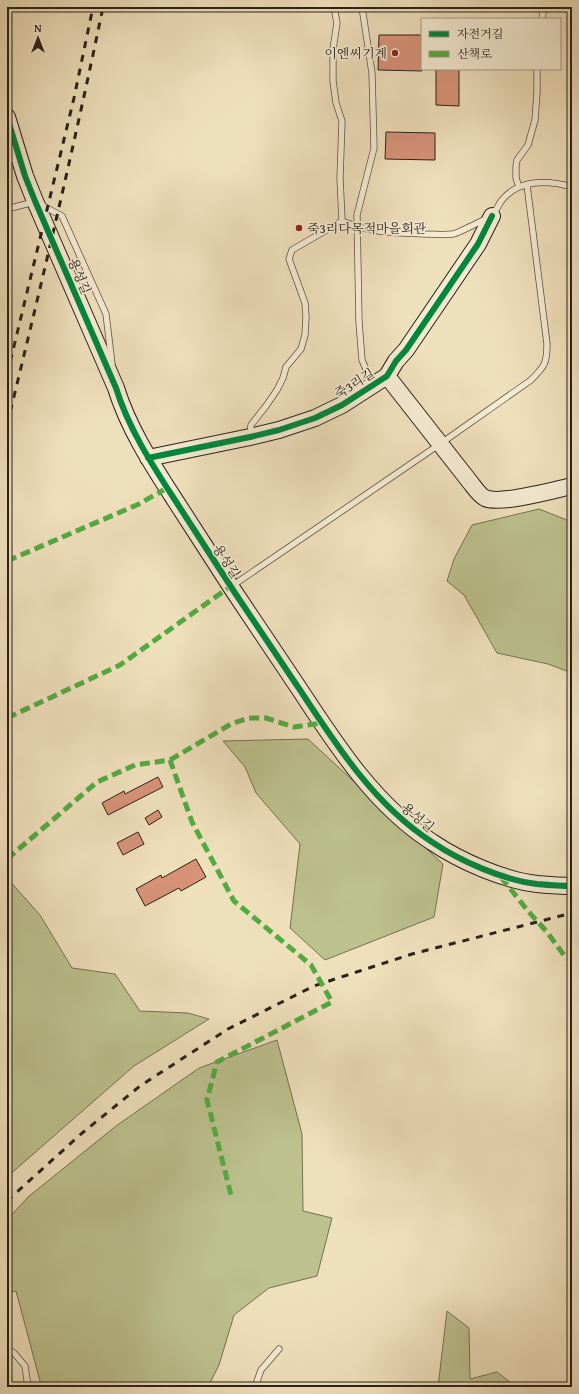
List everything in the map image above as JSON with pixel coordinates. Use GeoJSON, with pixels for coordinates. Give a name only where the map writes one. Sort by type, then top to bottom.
{"type":"FeatureCollection","features":[{"type":"Feature","properties":{"kind":"street","name":"용성길"},"geometry":{"type":"LineString","coordinates":[[7,117],[25,176],[35,201],[116,388],[121,406],[148,458],[322,723],[369,788],[396,814],[431,842],[467,862],[499,875],[535,884],[572,886]]}},
{"type":"Feature","properties":{"kind":"street","name":"죽3리길"},"geometry":{"type":"LineString","coordinates":[[148,458],[250,437],[279,430],[315,418],[342,405],[387,376],[478,244],[492,216]]}},
{"type":"Feature","properties":{"kind":"street"},"geometry":{"type":"LineString","coordinates":[[387,376],[484,498],[498,500],[528,496],[572,486]]}},
{"type":"Feature","properties":{"kind":"lane"},"geometry":{"type":"LineString","coordinates":[[334,7],[337,23],[333,50],[334,81],[336,104],[342,121],[342,156],[340,178],[342,221]]}},
{"type":"Feature","properties":{"kind":"lane"},"geometry":{"type":"LineString","coordinates":[[542,18],[544,7]]}},
{"type":"Feature","properties":{"kind":"lane","name":"죽3리길"},"geometry":{"type":"LineString","coordinates":[[362,9],[372,73],[374,148],[357,215],[356,227],[359,322],[362,360],[373,385]]}},
{"type":"Feature","properties":{"kind":"lane"},"geometry":{"type":"LineString","coordinates":[[519,187],[516,178],[516,166],[517,160],[528,145],[535,120],[537,70]]}},
{"type":"Feature","properties":{"kind":"lane","name":"죽3리길"},"geometry":{"type":"LineString","coordinates":[[492,216],[501,201],[519,187],[542,182],[558,183],[572,187]]}},
{"type":"Feature","properties":{"kind":"lane"},"geometry":{"type":"LineString","coordinates":[[231,586],[440,444],[531,380],[541,370],[547,360],[547,344],[527,185]]}},
{"type":"Feature","properties":{"kind":"lane"},"geometry":{"type":"LineString","coordinates":[[7,209],[35,201]]}},
{"type":"Feature","properties":{"kind":"lane"},"geometry":{"type":"LineString","coordinates":[[342,221],[356,227],[375,232],[402,234],[454,234],[492,216]]}},
{"type":"Feature","properties":{"kind":"lane"},"geometry":{"type":"LineString","coordinates":[[250,437],[251,425],[277,390],[283,378],[286,367],[301,349],[305,335],[305,303],[288,259],[292,250],[342,221]]}},
{"type":"Feature","properties":{"kind":"lane"},"geometry":{"type":"LineString","coordinates":[[7,1348],[14,1353],[25,1366],[28,1387]]}},
{"type":"Feature","properties":{"kind":"lane"},"geometry":{"type":"LineString","coordinates":[[252,1387],[256,1384],[261,1370],[279,1349]]}},
{"type":"Feature","properties":{"kind":"green space"},"geometry":{"type":"Polygon","coordinates":[[[539,509],[567,520],[572,532],[572,673],[548,664],[497,653],[464,595],[447,581],[454,559],[472,525],[539,509]]]}},
{"type":"Feature","properties":{"kind":"green space"},"geometry":{"type":"Polygon","coordinates":[[[308,739],[443,864],[434,917],[325,960],[290,928],[300,844],[256,793],[245,767],[223,741],[308,739]]]}},
{"type":"Feature","properties":{"kind":"green space"},"geometry":{"type":"Polygon","coordinates":[[[7,878],[40,915],[72,968],[115,974],[140,1011],[188,1013],[209,1019],[134,1066],[7,1177],[7,878]]]}},
{"type":"Feature","properties":{"kind":"green space"},"geometry":{"type":"Polygon","coordinates":[[[277,1040],[302,1134],[303,1211],[332,1218],[317,1276],[269,1288],[234,1315],[219,1365],[208,1387],[47,1387],[40,1381],[16,1291],[7,1293],[7,1220],[28,1197],[116,1126],[199,1068],[277,1040]]]}},
{"type":"Feature","properties":{"kind":"green space"},"geometry":{"type":"Polygon","coordinates":[[[447,1311],[469,1328],[470,1379],[497,1372],[516,1387],[438,1387],[447,1311]]]}},
{"type":"Feature","properties":{"kind":"building"},"geometry":{"type":"Polygon","coordinates":[[[379,35],[421,35],[422,71],[378,70],[379,35]]]}},
{"type":"Feature","properties":{"kind":"building"},"geometry":{"type":"Polygon","coordinates":[[[436,70],[459,70],[459,106],[436,105],[436,70]]]}},
{"type":"Feature","properties":{"kind":"building"},"geometry":{"type":"Polygon","coordinates":[[[386,132],[435,133],[435,160],[385,159],[386,132]]]}},
{"type":"Feature","properties":{"kind":"building"},"geometry":{"type":"Polygon","coordinates":[[[158,777],[163,787],[108,815],[102,803],[124,791],[125,794],[158,777]]]}},
{"type":"Feature","properties":{"kind":"building"},"geometry":{"type":"Polygon","coordinates":[[[158,810],[162,817],[149,825],[145,818],[158,810]]]}},
{"type":"Feature","properties":{"kind":"building"},"geometry":{"type":"Polygon","coordinates":[[[138,832],[144,844],[123,855],[117,843],[138,832]]]}},
{"type":"Feature","properties":{"kind":"building"},"geometry":{"type":"Polygon","coordinates":[[[196,859],[206,877],[181,891],[179,888],[145,906],[136,889],[161,875],[162,878],[196,859]]]}},
{"type":"Feature","properties":{"kind":"railway"},"geometry":{"type":"LineString","coordinates":[[7,375],[74,98],[93,7]]}},
{"type":"Feature","properties":{"kind":"railway"},"geometry":{"type":"LineString","coordinates":[[7,425],[81,112],[103,7]]}},
{"type":"Feature","properties":{"kind":"railway"},"geometry":{"type":"LineString","coordinates":[[7,1201],[81,1134],[140,1086],[228,1029],[314,986],[412,954],[572,913]]}},
{"type":"Feature","properties":{"kind":"marked path"},"geometry":{"type":"LineString","coordinates":[[7,561],[139,504],[167,488]]}},
{"type":"Feature","properties":{"kind":"marked path"},"geometry":{"type":"LineString","coordinates":[[7,718],[120,665],[231,586]]}},
{"type":"Feature","properties":{"kind":"marked path"},"geometry":{"type":"LineString","coordinates":[[170,760],[231,724],[248,718],[266,718],[294,727],[322,723]]}},
{"type":"Feature","properties":{"kind":"marked path"},"geometry":{"type":"LineString","coordinates":[[7,859],[97,782],[135,765],[170,760],[192,822],[234,901],[311,965],[332,1002],[217,1062],[207,1100],[232,1199]]}},
{"type":"Feature","properties":{"kind":"marked path"},"geometry":{"type":"LineString","coordinates":[[501,877],[547,932],[564,955],[572,962]]}},
{"type":"Feature","properties":{"kind":"cycle path"},"geometry":{"type":"LineString","coordinates":[[7,117],[25,176],[35,201],[116,388],[127,417],[148,458],[235,593],[344,755],[376,794],[393,811],[412,828],[455,856],[482,869],[524,882],[572,886]]}},
{"type":"Feature","properties":{"kind":"cycle path"},"geometry":{"type":"LineString","coordinates":[[148,458],[250,437],[279,430],[315,418],[342,405],[387,376],[478,244],[492,216]]}},
{"type":"Feature","properties":{"kind":"place","name":"이엔씨기계"},"geometry":{"type":"Point","coordinates":[395,53]}},
{"type":"Feature","properties":{"kind":"place","name":"죽3리다목적마을회관"},"geometry":{"type":"Point","coordinates":[299,228]}}]}
